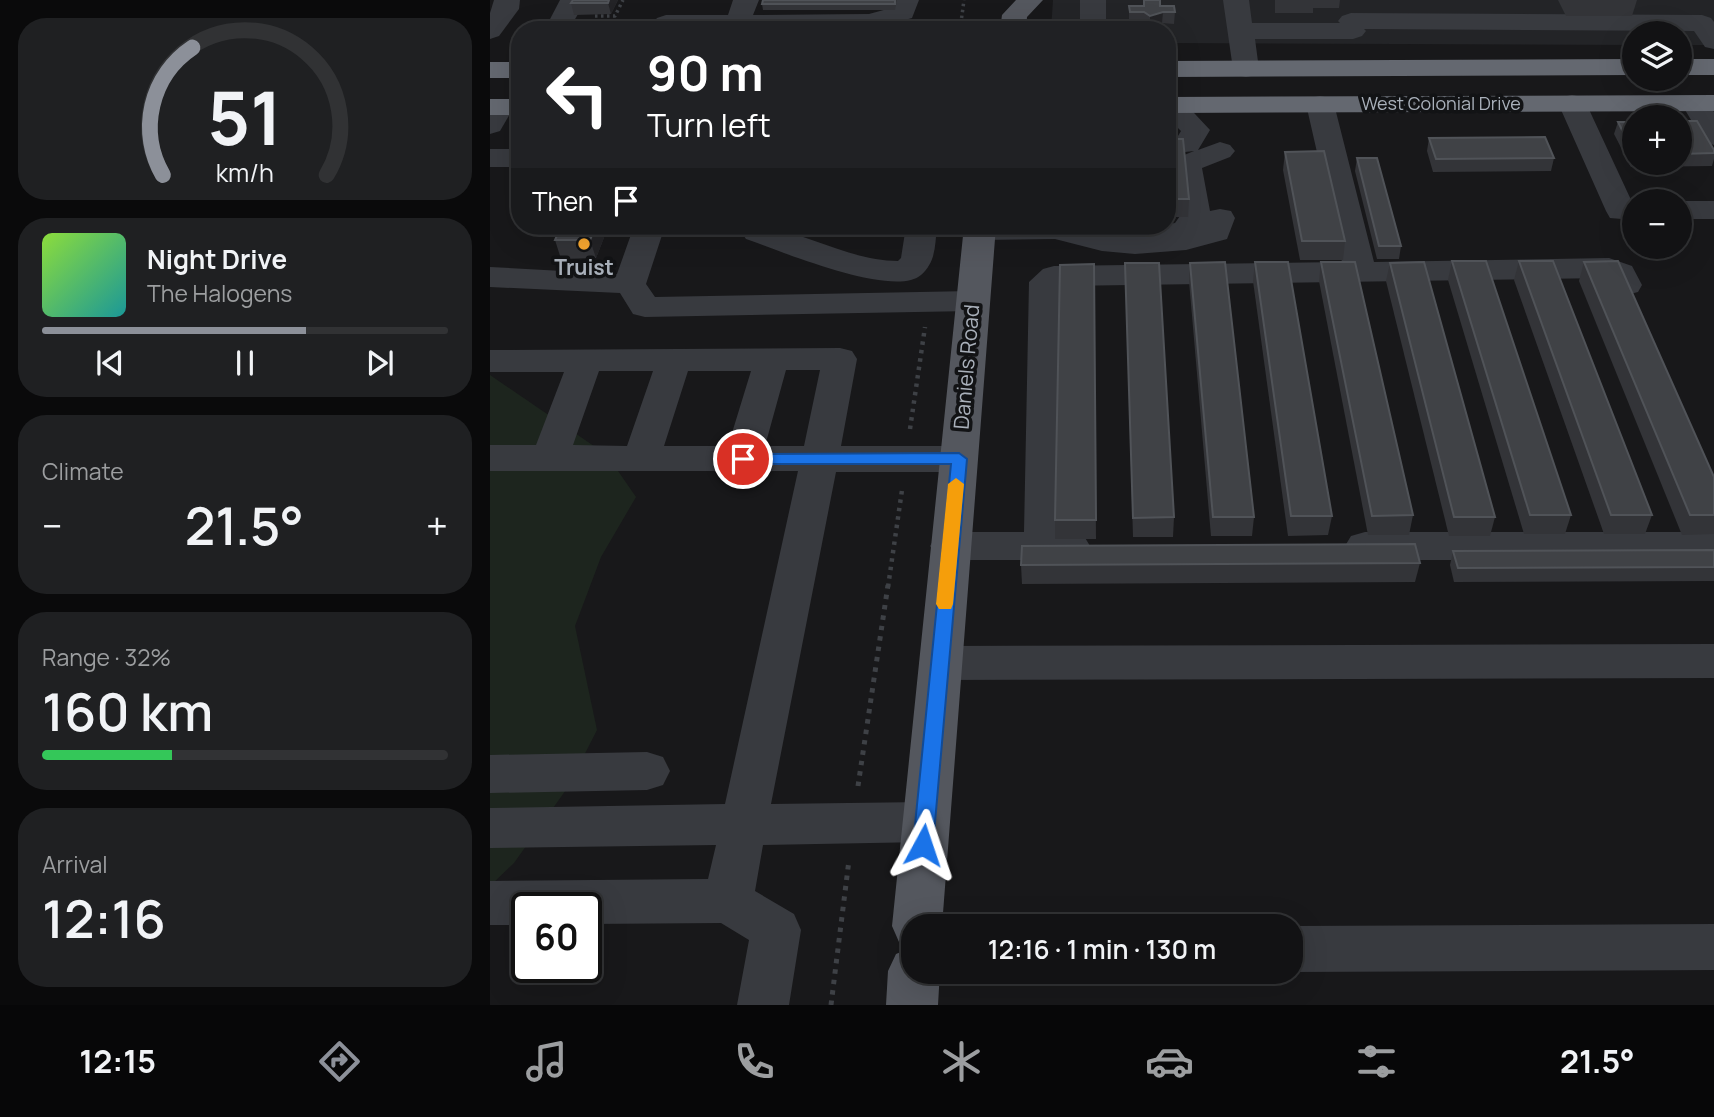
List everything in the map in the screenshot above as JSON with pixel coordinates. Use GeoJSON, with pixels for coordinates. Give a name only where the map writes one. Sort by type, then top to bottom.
{"type":"FeatureCollection","features":[{"type":"Feature","properties":{"kind":"highway","name":"West Colonial Drive"},"geometry":{"type":"LineString","coordinates":[[1176,69],[1622,67]]}},
{"type":"Feature","properties":{"kind":"highway"},"geometry":{"type":"LineString","coordinates":[[1692,67],[1714,67]]}},
{"type":"Feature","properties":{"kind":"highway"},"geometry":{"type":"LineString","coordinates":[[490,70],[511,70]]}},
{"type":"Feature","properties":{"kind":"highway","name":"West Colonial Drive"},"geometry":{"type":"LineString","coordinates":[[1176,108],[1219,126],[1320,104],[1577,115],[1708,117]]}},
{"type":"Feature","properties":{"kind":"main road","name":"Daniels Road"},"geometry":{"type":"LineString","coordinates":[[918,914],[978,235]]}},
{"type":"Feature","properties":{"kind":"main road"},"geometry":{"type":"LineString","coordinates":[[912,1005],[913,984]]}},
{"type":"Feature","properties":{"kind":"lane"},"geometry":{"type":"LineString","coordinates":[[874,21],[903,13],[906,0]]}},
{"type":"Feature","properties":{"kind":"lane"},"geometry":{"type":"LineString","coordinates":[[1093,0],[1093,21]]}},
{"type":"Feature","properties":{"kind":"lane"},"geometry":{"type":"LineString","coordinates":[[1236,0],[1246,68]]}},
{"type":"Feature","properties":{"kind":"lane"},"geometry":{"type":"LineString","coordinates":[[1529,0],[1560,68]]}},
{"type":"Feature","properties":{"kind":"lane"},"geometry":{"type":"LineString","coordinates":[[1636,0],[1648,21]]}},
{"type":"Feature","properties":{"kind":"lane"},"geometry":{"type":"LineString","coordinates":[[1688,0],[1708,32]]}},
{"type":"Feature","properties":{"kind":"lane"},"geometry":{"type":"LineString","coordinates":[[495,11],[552,15]]}},
{"type":"Feature","properties":{"kind":"lane"},"geometry":{"type":"LineString","coordinates":[[1241,31],[1350,17],[1622,28]]}},
{"type":"Feature","properties":{"kind":"lane"},"geometry":{"type":"LineString","coordinates":[[1350,17],[1364,68]]}},
{"type":"Feature","properties":{"kind":"lane"},"geometry":{"type":"LineString","coordinates":[[651,19],[837,21]]}},
{"type":"Feature","properties":{"kind":"lane"},"geometry":{"type":"LineString","coordinates":[[1320,104],[1360,272]]}},
{"type":"Feature","properties":{"kind":"lane"},"geometry":{"type":"LineString","coordinates":[[1176,111],[1196,130],[1187,144],[1176,145]]}},
{"type":"Feature","properties":{"kind":"lane"},"geometry":{"type":"LineString","coordinates":[[1577,115],[1622,125]]}},
{"type":"Feature","properties":{"kind":"lane"},"geometry":{"type":"LineString","coordinates":[[1577,115],[1622,211]]}},
{"type":"Feature","properties":{"kind":"lane"},"geometry":{"type":"LineString","coordinates":[[1176,233],[1185,231],[1196,217],[1187,164],[1219,126]]}},
{"type":"Feature","properties":{"kind":"lane"},"geometry":{"type":"LineString","coordinates":[[490,158],[511,158]]}},
{"type":"Feature","properties":{"kind":"lane"},"geometry":{"type":"LineString","coordinates":[[1692,211],[1714,210]]}},
{"type":"Feature","properties":{"kind":"lane"},"geometry":{"type":"LineString","coordinates":[[1079,235],[1088,239],[1131,243],[1174,243],[1216,232],[1220,218]]}},
{"type":"Feature","properties":{"kind":"lane"},"geometry":{"type":"LineString","coordinates":[[630,284],[646,235]]}},
{"type":"Feature","properties":{"kind":"lane"},"geometry":{"type":"LineString","coordinates":[[766,235],[870,271],[913,291]]}},
{"type":"Feature","properties":{"kind":"lane"},"geometry":{"type":"LineString","coordinates":[[913,291],[920,235]]}},
{"type":"Feature","properties":{"kind":"lane"},"geometry":{"type":"LineString","coordinates":[[1044,547],[1045,282],[1054,276],[1609,268],[1621,273],[1637,311]]}},
{"type":"Feature","properties":{"kind":"lane"},"geometry":{"type":"LineString","coordinates":[[490,277],[630,284]]}},
{"type":"Feature","properties":{"kind":"lane"},"geometry":{"type":"LineString","coordinates":[[630,284],[645,307],[913,291],[972,301]]}},
{"type":"Feature","properties":{"kind":"lane"},"geometry":{"type":"LineString","coordinates":[[743,459],[772,359]]}},
{"type":"Feature","properties":{"kind":"lane"},"geometry":{"type":"LineString","coordinates":[[493,367],[586,360],[840,359],[728,901]]}},
{"type":"Feature","properties":{"kind":"lane"},"geometry":{"type":"LineString","coordinates":[[549,459],[586,360]]}},
{"type":"Feature","properties":{"kind":"lane"},"geometry":{"type":"LineString","coordinates":[[641,459],[674,360]]}},
{"type":"Feature","properties":{"kind":"lane"},"geometry":{"type":"LineString","coordinates":[[490,458],[959,459]]}},
{"type":"Feature","properties":{"kind":"lane"},"geometry":{"type":"LineString","coordinates":[[950,547],[1100,546]]}},
{"type":"Feature","properties":{"kind":"lane"},"geometry":{"type":"LineString","coordinates":[[1323,546],[1714,546]]}},
{"type":"Feature","properties":{"kind":"lane"},"geometry":{"type":"LineString","coordinates":[[940,663],[1714,661]]}},
{"type":"Feature","properties":{"kind":"lane"},"geometry":{"type":"LineString","coordinates":[[490,774],[647,771]]}},
{"type":"Feature","properties":{"kind":"lane"},"geometry":{"type":"LineString","coordinates":[[578,827],[592,772]]}},
{"type":"Feature","properties":{"kind":"lane"},"geometry":{"type":"LineString","coordinates":[[490,828],[925,822]]}},
{"type":"Feature","properties":{"kind":"lane"},"geometry":{"type":"LineString","coordinates":[[490,904],[728,901],[776,930],[763,1005]]}},
{"type":"Feature","properties":{"kind":"lane"},"geometry":{"type":"LineString","coordinates":[[1303,949],[1714,947]]}},
{"type":"Feature","properties":{"kind":"path"},"geometry":{"type":"LineString","coordinates":[[961,21],[964,0]]}},
{"type":"Feature","properties":{"kind":"path"},"geometry":{"type":"LineString","coordinates":[[831,1005],[906,459],[913,291]]}},
{"type":"Feature","properties":{"kind":"shaded area"},"geometry":{"type":"Polygon","coordinates":[[[1053,0],[1714,0],[1714,45],[1692,45],[1692,21],[1622,21],[1622,45],[1176,43],[1176,21],[1052,21],[1053,0]]]}},
{"type":"Feature","properties":{"kind":"shaded area"},"geometry":{"type":"Polygon","coordinates":[[[490,375],[607,455],[636,497],[601,557],[575,626],[597,730],[568,787],[514,863],[490,886],[490,375]]]}},
{"type":"Feature","properties":{"kind":"building"},"geometry":{"type":"Polygon","coordinates":[[[573,0],[609,0],[608,3],[571,3],[573,0]]]}},
{"type":"Feature","properties":{"kind":"building"},"geometry":{"type":"Polygon","coordinates":[[[763,0],[895,0],[895,4],[762,4],[763,0]]]}},
{"type":"Feature","properties":{"kind":"building"},"geometry":{"type":"Polygon","coordinates":[[[1144,0],[1160,0],[1160,6],[1174,6],[1175,12],[1150,16],[1144,12],[1130,12],[1129,6],[1144,6],[1144,0]]]}},
{"type":"Feature","properties":{"kind":"building"},"geometry":{"type":"Polygon","coordinates":[[[1692,121],[1697,121],[1714,153],[1692,154],[1692,121]]]}},
{"type":"Feature","properties":{"kind":"building"},"geometry":{"type":"Polygon","coordinates":[[[1545,137],[1554,158],[1436,159],[1429,138],[1545,137]]]}},
{"type":"Feature","properties":{"kind":"building"},"geometry":{"type":"Polygon","coordinates":[[[1176,139],[1183,139],[1189,199],[1176,199],[1176,139]]]}},
{"type":"Feature","properties":{"kind":"building"},"geometry":{"type":"Polygon","coordinates":[[[1324,151],[1345,241],[1302,241],[1285,152],[1324,151]]]}},
{"type":"Feature","properties":{"kind":"building"},"geometry":{"type":"Polygon","coordinates":[[[1357,158],[1377,158],[1401,246],[1379,246],[1357,158]]]}},
{"type":"Feature","properties":{"kind":"building"},"geometry":{"type":"Polygon","coordinates":[[[557,235],[592,235],[590,240],[555,240],[557,235]]]}},
{"type":"Feature","properties":{"kind":"building"},"geometry":{"type":"Polygon","coordinates":[[[1452,261],[1486,261],[1571,515],[1530,515],[1452,261]]]}},
{"type":"Feature","properties":{"kind":"building"},"geometry":{"type":"Polygon","coordinates":[[[1519,261],[1553,261],[1652,515],[1611,515],[1519,261]]]}},
{"type":"Feature","properties":{"kind":"building"},"geometry":{"type":"Polygon","coordinates":[[[1618,261],[1714,477],[1714,515],[1690,515],[1584,262],[1618,261]]]}},
{"type":"Feature","properties":{"kind":"building"},"geometry":{"type":"Polygon","coordinates":[[[1225,262],[1254,517],[1213,517],[1190,263],[1225,262]]]}},
{"type":"Feature","properties":{"kind":"building"},"geometry":{"type":"Polygon","coordinates":[[[1255,262],[1288,262],[1332,516],[1291,516],[1255,262]]]}},
{"type":"Feature","properties":{"kind":"building"},"geometry":{"type":"Polygon","coordinates":[[[1321,262],[1355,262],[1413,515],[1372,516],[1321,262]]]}},
{"type":"Feature","properties":{"kind":"building"},"geometry":{"type":"Polygon","coordinates":[[[1424,262],[1495,517],[1454,517],[1390,263],[1424,262]]]}},
{"type":"Feature","properties":{"kind":"building"},"geometry":{"type":"Polygon","coordinates":[[[1125,263],[1159,263],[1174,517],[1133,518],[1125,263]]]}},
{"type":"Feature","properties":{"kind":"building"},"geometry":{"type":"Polygon","coordinates":[[[1094,264],[1096,520],[1055,520],[1060,265],[1094,264]]]}},
{"type":"Feature","properties":{"kind":"building"},"geometry":{"type":"Polygon","coordinates":[[[1415,544],[1420,563],[1021,565],[1022,546],[1415,544]]]}},
{"type":"Feature","properties":{"kind":"building"},"geometry":{"type":"Polygon","coordinates":[[[1714,550],[1714,567],[1458,568],[1453,551],[1714,550]]]}},
{"type":"Feature","properties":{"kind":"slow traffic"},"geometry":{"type":"LineString","coordinates":[[945,604],[956,484]]}},
{"type":"Feature","properties":{"kind":"place","name":"Truist"},"geometry":{"type":"Point","coordinates":[584,244]}},
{"type":"Feature","properties":{"kind":"route"},"geometry":{"type":"LineString","coordinates":[[743,459],[959,459],[923,845]]}}]}
